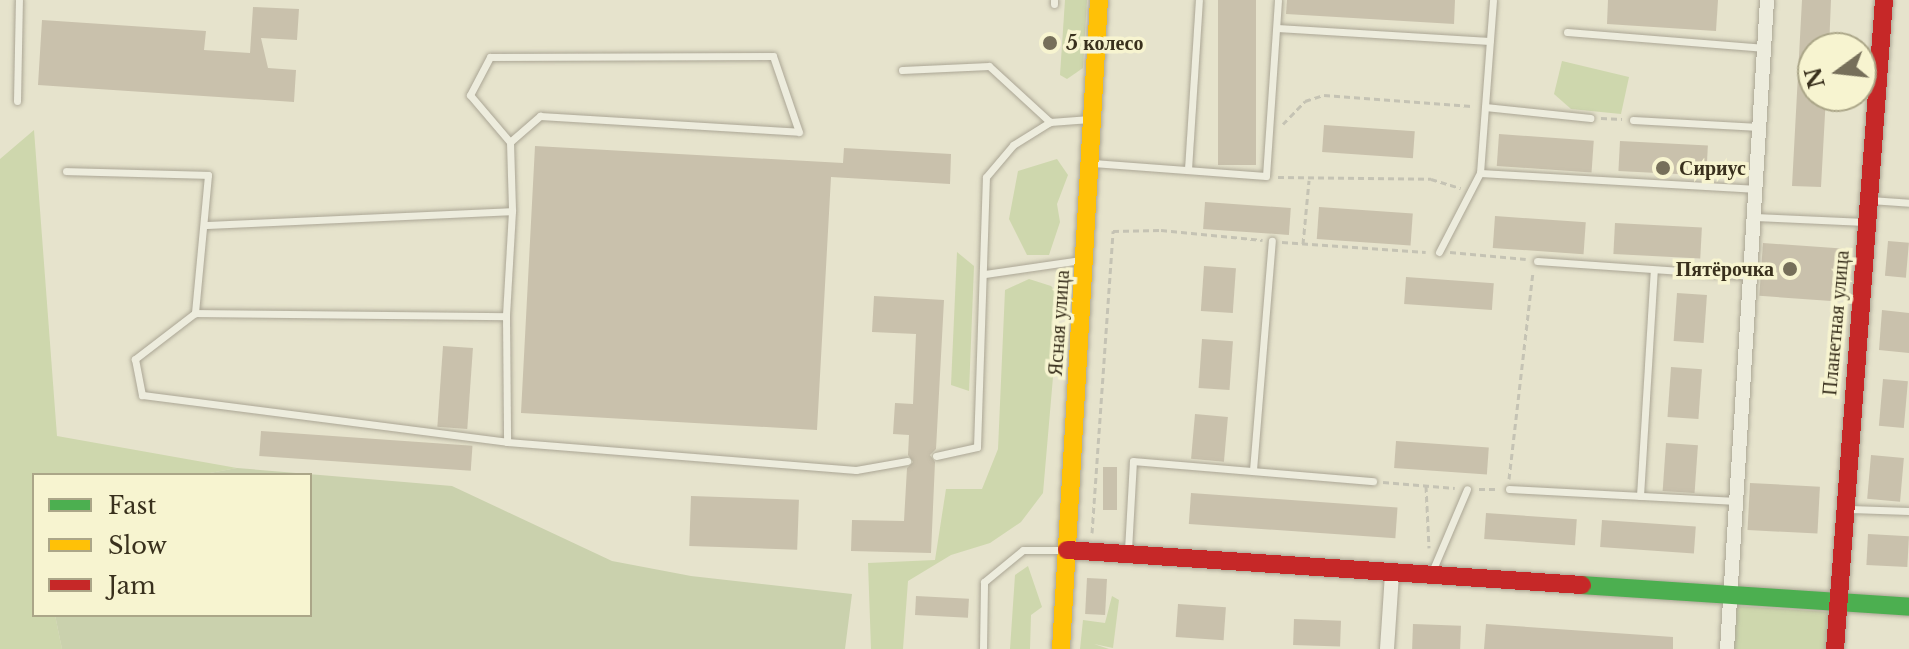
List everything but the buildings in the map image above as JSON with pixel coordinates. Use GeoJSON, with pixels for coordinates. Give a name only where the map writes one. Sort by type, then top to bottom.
{"type":"FeatureCollection","features":[{"type":"Feature","properties":{"kind":"street","name":"Ясная улица"},"geometry":{"type":"LineString","coordinates":[[1061,649],[1099,0]]}},
{"type":"Feature","properties":{"kind":"street"},"geometry":{"type":"LineString","coordinates":[[1727,649],[1758,189],[1767,0]]}},
{"type":"Feature","properties":{"kind":"street","name":"Планетная улица"},"geometry":{"type":"LineString","coordinates":[[1835,649],[1843,509],[1884,0]]}},
{"type":"Feature","properties":{"kind":"street"},"geometry":{"type":"LineString","coordinates":[[1067,550],[1909,607]]}},
{"type":"Feature","properties":{"kind":"street"},"geometry":{"type":"LineString","coordinates":[[1387,649],[1392,573]]}},
{"type":"Feature","properties":{"kind":"lane"},"geometry":{"type":"LineString","coordinates":[[17,101],[19,0]]}},
{"type":"Feature","properties":{"kind":"lane"},"geometry":{"type":"LineString","coordinates":[[1188,169],[1199,0]]}},
{"type":"Feature","properties":{"kind":"lane"},"geometry":{"type":"LineString","coordinates":[[1091,163],[1266,176],[1278,0]]}},
{"type":"Feature","properties":{"kind":"lane"},"geometry":{"type":"LineString","coordinates":[[1439,252],[1480,173],[1493,0]]}},
{"type":"Feature","properties":{"kind":"lane"},"geometry":{"type":"LineString","coordinates":[[1277,28],[1490,41]]}},
{"type":"Feature","properties":{"kind":"lane"},"geometry":{"type":"LineString","coordinates":[[1567,32],[1765,48]]}},
{"type":"Feature","properties":{"kind":"lane"},"geometry":{"type":"LineString","coordinates":[[507,442],[506,316],[512,211],[510,142],[470,95],[490,57],[773,56],[799,132],[540,116],[510,142]]}},
{"type":"Feature","properties":{"kind":"lane"},"geometry":{"type":"LineString","coordinates":[[902,70],[989,66],[1050,122]]}},
{"type":"Feature","properties":{"kind":"lane"},"geometry":{"type":"LineString","coordinates":[[1485,107],[1590,118]]}},
{"type":"Feature","properties":{"kind":"lane"},"geometry":{"type":"LineString","coordinates":[[936,456],[977,447],[986,177],[1013,145],[1050,122],[1093,118]]}},
{"type":"Feature","properties":{"kind":"lane"},"geometry":{"type":"LineString","coordinates":[[1633,120],[1761,127]]}},
{"type":"Feature","properties":{"kind":"lane"},"geometry":{"type":"LineString","coordinates":[[66,171],[208,175],[195,313]]}},
{"type":"Feature","properties":{"kind":"lane"},"geometry":{"type":"LineString","coordinates":[[1480,173],[1758,189]]}},
{"type":"Feature","properties":{"kind":"lane"},"geometry":{"type":"LineString","coordinates":[[1868,200],[1909,203]]}},
{"type":"Feature","properties":{"kind":"lane"},"geometry":{"type":"LineString","coordinates":[[205,225],[512,211]]}},
{"type":"Feature","properties":{"kind":"lane"},"geometry":{"type":"LineString","coordinates":[[1755,217],[1866,222]]}},
{"type":"Feature","properties":{"kind":"lane"},"geometry":{"type":"LineString","coordinates":[[1253,470],[1272,241]]}},
{"type":"Feature","properties":{"kind":"lane"},"geometry":{"type":"LineString","coordinates":[[985,274],[1085,260]]}},
{"type":"Feature","properties":{"kind":"lane"},"geometry":{"type":"LineString","coordinates":[[1537,261],[1751,276]]}},
{"type":"Feature","properties":{"kind":"lane"},"geometry":{"type":"LineString","coordinates":[[1640,496],[1654,270]]}},
{"type":"Feature","properties":{"kind":"lane"},"geometry":{"type":"LineString","coordinates":[[506,316],[195,313],[135,359],[142,395],[507,442],[856,470],[907,461]]}},
{"type":"Feature","properties":{"kind":"lane"},"geometry":{"type":"LineString","coordinates":[[1128,556],[1133,461],[1373,481]]}},
{"type":"Feature","properties":{"kind":"lane"},"geometry":{"type":"LineString","coordinates":[[1430,576],[1467,489]]}},
{"type":"Feature","properties":{"kind":"lane"},"geometry":{"type":"LineString","coordinates":[[1509,489],[1737,501]]}},
{"type":"Feature","properties":{"kind":"lane"},"geometry":{"type":"LineString","coordinates":[[1843,509],[1909,511]]}},
{"type":"Feature","properties":{"kind":"lane"},"geometry":{"type":"LineString","coordinates":[[983,649],[984,582],[1023,550],[1067,550]]}},
{"type":"Feature","properties":{"kind":"path"},"geometry":{"type":"LineString","coordinates":[[1269,138],[1305,101],[1324,95],[1485,107]]}},
{"type":"Feature","properties":{"kind":"path"},"geometry":{"type":"LineString","coordinates":[[1590,118],[1633,120]]}},
{"type":"Feature","properties":{"kind":"path"},"geometry":{"type":"LineString","coordinates":[[1266,176],[1431,179],[1471,191]]}},
{"type":"Feature","properties":{"kind":"path"},"geometry":{"type":"LineString","coordinates":[[1303,244],[1309,179]]}},
{"type":"Feature","properties":{"kind":"path"},"geometry":{"type":"LineString","coordinates":[[1090,552],[1113,231],[1161,230],[1537,261],[1530,282],[1509,489],[1467,489],[1373,481]]}},
{"type":"Feature","properties":{"kind":"path"},"geometry":{"type":"LineString","coordinates":[[1426,486],[1430,576]]}},
{"type":"Feature","properties":{"kind":"green space"},"geometry":{"type":"Polygon","coordinates":[[[1065,0],[1087,0],[1083,68],[1067,79],[1060,75],[1065,0]]]}},
{"type":"Feature","properties":{"kind":"green space"},"geometry":{"type":"Polygon","coordinates":[[[1562,61],[1629,77],[1621,114],[1571,109],[1554,94],[1562,61]]]}},
{"type":"Feature","properties":{"kind":"green space"},"geometry":{"type":"Polygon","coordinates":[[[34,130],[57,436],[237,468],[210,473],[32,473],[32,617],[55,617],[62,649],[0,649],[0,159],[34,130]]]}},
{"type":"Feature","properties":{"kind":"green space"},"geometry":{"type":"Polygon","coordinates":[[[1057,159],[1068,175],[1057,204],[1060,222],[1049,255],[1027,255],[1009,219],[1018,171],[1057,159]]]}},
{"type":"Feature","properties":{"kind":"green space"},"geometry":{"type":"Polygon","coordinates":[[[957,252],[974,266],[969,391],[951,385],[957,252]]]}},
{"type":"Feature","properties":{"kind":"green space"},"geometry":{"type":"Polygon","coordinates":[[[1029,279],[1051,286],[1060,296],[1043,493],[1021,522],[990,543],[951,555],[908,581],[903,649],[871,649],[868,563],[935,560],[946,489],[982,489],[998,449],[1005,290],[1029,279]]]}},
{"type":"Feature","properties":{"kind":"green space"},"geometry":{"type":"Polygon","coordinates":[[[237,468],[297,473],[210,473],[237,468]]]}},
{"type":"Feature","properties":{"kind":"green space"},"geometry":{"type":"Polygon","coordinates":[[[312,474],[452,486],[612,561],[691,576],[852,594],[845,649],[62,649],[55,617],[312,617],[312,474]]]}},
{"type":"Feature","properties":{"kind":"green space"},"geometry":{"type":"Polygon","coordinates":[[[1028,566],[1042,607],[1031,615],[1030,649],[1010,649],[1015,575],[1028,566]]]}},
{"type":"Feature","properties":{"kind":"green space"},"geometry":{"type":"Polygon","coordinates":[[[1112,596],[1119,600],[1113,648],[1094,644],[1109,649],[1080,649],[1083,620],[1105,623],[1112,596]]]}},
{"type":"Feature","properties":{"kind":"green space"},"geometry":{"type":"Polygon","coordinates":[[[1735,606],[1830,612],[1828,649],[1732,649],[1735,606]]]}},
{"type":"Feature","properties":{"kind":"traffic: fast"},"geometry":{"type":"LineString","coordinates":[[1582,585],[1909,607]]}},
{"type":"Feature","properties":{"kind":"traffic: slow"},"geometry":{"type":"LineString","coordinates":[[1061,649],[1099,0]]}},
{"type":"Feature","properties":{"kind":"traffic: jam"},"geometry":{"type":"LineString","coordinates":[[1835,649],[1884,0]]}},
{"type":"Feature","properties":{"kind":"traffic: jam"},"geometry":{"type":"LineString","coordinates":[[1067,550],[1582,585]]}},
{"type":"Feature","properties":{"kind":"place","name":"5 колесо"},"geometry":{"type":"Point","coordinates":[1050,43]}},
{"type":"Feature","properties":{"kind":"place","name":"Сириус"},"geometry":{"type":"Point","coordinates":[1663,168]}},
{"type":"Feature","properties":{"kind":"place","name":"Пятёрочка"},"geometry":{"type":"Point","coordinates":[1790,269]}}]}
